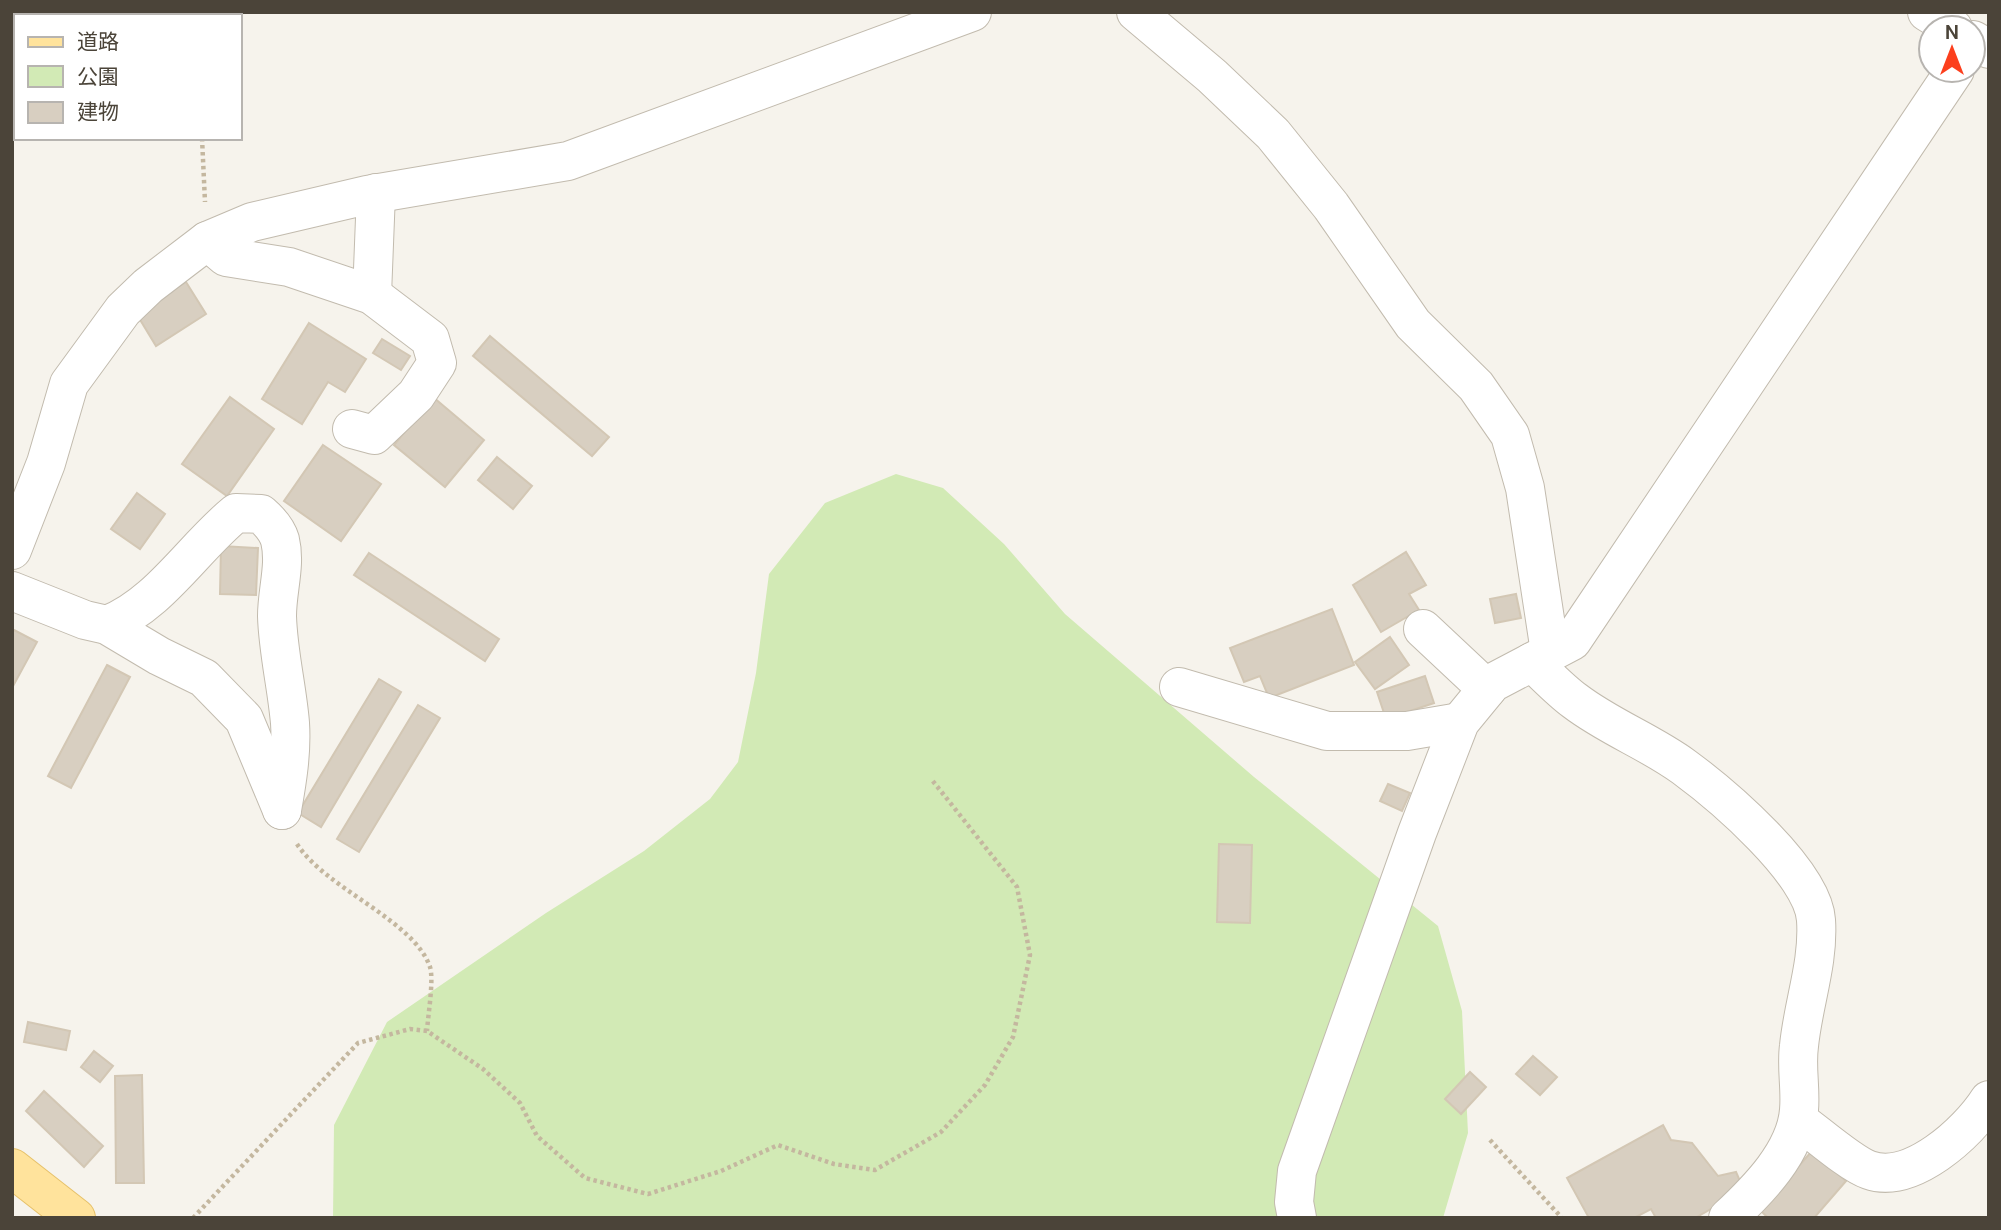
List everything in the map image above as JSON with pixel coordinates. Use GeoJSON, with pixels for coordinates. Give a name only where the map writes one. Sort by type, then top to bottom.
{"type":"FeatureCollection","features":[{"type":"Feature","properties":{"kind":"main road"},"geometry":{"type":"LineString","coordinates":[[12,1168],[76,1218]]}},
{"type":"Feature","properties":{"kind":"street"},"geometry":{"type":"LineString","coordinates":[[12,550],[46,463],[69,384],[122,310],[148,286],[207,242],[252,222],[376,193],[568,161],[972,12]]}},
{"type":"Feature","properties":{"kind":"street"},"geometry":{"type":"LineString","coordinates":[[1136,12],[1212,76],[1273,134],[1331,206],[1413,324],[1475,386],[1510,435],[1524,488],[1541,657],[1574,701],[1683,766],[1737,811],[1786,860],[1811,900],[1816,919],[1814,961],[1798,1047],[1798,1120],[1785,1152],[1753,1194],[1728,1218]]}},
{"type":"Feature","properties":{"kind":"street"},"geometry":{"type":"LineString","coordinates":[[1297,1218],[1294,1202],[1297,1171],[1417,833],[1460,722],[1487,689],[1572,641],[1943,84]]}},
{"type":"Feature","properties":{"kind":"street"},"geometry":{"type":"LineString","coordinates":[[372,295],[376,193]]}},
{"type":"Feature","properties":{"kind":"street"},"geometry":{"type":"LineString","coordinates":[[207,242],[226,257],[289,267],[372,295],[403,315],[430,339],[437,363],[416,395],[374,435],[352,429]]}},
{"type":"Feature","properties":{"kind":"street"},"geometry":{"type":"LineString","coordinates":[[107,625],[123,618],[160,588],[203,541],[236,513],[261,514],[270,522],[279,538],[282,567],[277,612],[279,659],[290,724],[288,776],[282,810]]}},
{"type":"Feature","properties":{"kind":"street"},"geometry":{"type":"LineString","coordinates":[[12,592],[85,620],[107,625],[159,656],[204,678],[244,719],[282,810]]}},
{"type":"Feature","properties":{"kind":"street"},"geometry":{"type":"LineString","coordinates":[[1423,629],[1487,689]]}},
{"type":"Feature","properties":{"kind":"street"},"geometry":{"type":"LineString","coordinates":[[1179,687],[1326,730],[1407,731],[1460,722]]}},
{"type":"Feature","properties":{"kind":"street"},"geometry":{"type":"LineString","coordinates":[[1798,1120],[1868,1170],[1897,1172],[1917,1167],[1963,1132],[1989,1100]]}},
{"type":"Feature","properties":{"kind":"path"},"geometry":{"type":"LineString","coordinates":[[202,140],[207,242]]}},
{"type":"Feature","properties":{"kind":"path"},"geometry":{"type":"LineString","coordinates":[[193,1218],[358,1043],[410,1029],[427,1031],[483,1069],[520,1102],[537,1136],[585,1178],[648,1194],[721,1171],[778,1145],[834,1164],[875,1170],[941,1132],[985,1085],[1013,1037],[1030,955],[1017,887],[932,780]]}},
{"type":"Feature","properties":{"kind":"path"},"geometry":{"type":"LineString","coordinates":[[282,810],[299,847],[350,895],[411,937],[430,968],[427,1031]]}},
{"type":"Feature","properties":{"kind":"path"},"geometry":{"type":"LineString","coordinates":[[1490,1140],[1562,1218]]}},
{"type":"Feature","properties":{"kind":"green space"},"geometry":{"type":"Polygon","coordinates":[[[896,474],[943,488],[1004,544],[1065,614],[1254,777],[1438,926],[1462,1011],[1468,1133],[1443,1218],[333,1218],[334,1125],[387,1022],[546,913],[644,851],[710,799],[738,762],[756,673],[769,574],[825,503],[896,474]]]}},
{"type":"Feature","properties":{"kind":"building"},"geometry":{"type":"Polygon","coordinates":[[[186,282],[206,314],[156,346],[136,313],[186,282]]]}},
{"type":"Feature","properties":{"kind":"building"},"geometry":{"type":"Polygon","coordinates":[[[309,323],[366,359],[345,392],[328,382],[302,424],[262,399],[309,323]]]}},
{"type":"Feature","properties":{"kind":"building"},"geometry":{"type":"Polygon","coordinates":[[[490,336],[609,437],[592,456],[473,356],[490,336]]]}},
{"type":"Feature","properties":{"kind":"building"},"geometry":{"type":"Polygon","coordinates":[[[382,339],[410,356],[401,370],[373,353],[382,339]]]}},
{"type":"Feature","properties":{"kind":"building"},"geometry":{"type":"Polygon","coordinates":[[[230,397],[274,429],[227,496],[182,464],[230,397]]]}},
{"type":"Feature","properties":{"kind":"building"},"geometry":{"type":"Polygon","coordinates":[[[433,397],[484,440],[445,487],[394,445],[433,397]]]}},
{"type":"Feature","properties":{"kind":"building"},"geometry":{"type":"Polygon","coordinates":[[[323,445],[381,484],[341,541],[284,501],[323,445]]]}},
{"type":"Feature","properties":{"kind":"building"},"geometry":{"type":"Polygon","coordinates":[[[497,457],[532,486],[513,509],[478,480],[497,457]]]}},
{"type":"Feature","properties":{"kind":"building"},"geometry":{"type":"Polygon","coordinates":[[[137,493],[165,514],[140,549],[111,529],[137,493]]]}},
{"type":"Feature","properties":{"kind":"building"},"geometry":{"type":"Polygon","coordinates":[[[221,546],[258,548],[256,595],[220,594],[221,546]]]}},
{"type":"Feature","properties":{"kind":"building"},"geometry":{"type":"Polygon","coordinates":[[[1406,552],[1426,585],[1409,594],[1419,610],[1381,632],[1353,585],[1406,552]]]}},
{"type":"Feature","properties":{"kind":"building"},"geometry":{"type":"Polygon","coordinates":[[[369,553],[499,639],[485,661],[354,575],[369,553]]]}},
{"type":"Feature","properties":{"kind":"building"},"geometry":{"type":"Polygon","coordinates":[[[1516,594],[1521,618],[1495,623],[1490,599],[1516,594]]]}},
{"type":"Feature","properties":{"kind":"building"},"geometry":{"type":"Polygon","coordinates":[[[1332,609],[1354,665],[1269,698],[1260,676],[1244,682],[1230,648],[1332,609]]]}},
{"type":"Feature","properties":{"kind":"building"},"geometry":{"type":"Polygon","coordinates":[[[14,630],[37,642],[12,688],[12,634],[14,630]]]}},
{"type":"Feature","properties":{"kind":"building"},"geometry":{"type":"Polygon","coordinates":[[[1390,637],[1409,665],[1375,689],[1355,662],[1390,637]]]}},
{"type":"Feature","properties":{"kind":"building"},"geometry":{"type":"Polygon","coordinates":[[[107,665],[130,677],[71,788],[48,776],[107,665]]]}},
{"type":"Feature","properties":{"kind":"building"},"geometry":{"type":"Polygon","coordinates":[[[1425,676],[1434,703],[1386,719],[1377,692],[1425,676]]]}},
{"type":"Feature","properties":{"kind":"building"},"geometry":{"type":"Polygon","coordinates":[[[379,679],[401,692],[321,827],[298,813],[379,679]]]}},
{"type":"Feature","properties":{"kind":"building"},"geometry":{"type":"Polygon","coordinates":[[[418,705],[440,718],[359,852],[337,839],[418,705]]]}},
{"type":"Feature","properties":{"kind":"building"},"geometry":{"type":"Polygon","coordinates":[[[1388,784],[1410,793],[1402,811],[1380,801],[1388,784]]]}},
{"type":"Feature","properties":{"kind":"building"},"geometry":{"type":"Polygon","coordinates":[[[1219,844],[1252,845],[1250,923],[1217,922],[1219,844]]]}},
{"type":"Feature","properties":{"kind":"building"},"geometry":{"type":"Polygon","coordinates":[[[28,1022],[70,1031],[66,1050],[24,1042],[28,1022]]]}},
{"type":"Feature","properties":{"kind":"building"},"geometry":{"type":"Polygon","coordinates":[[[94,1051],[113,1066],[100,1082],[81,1067],[94,1051]]]}},
{"type":"Feature","properties":{"kind":"building"},"geometry":{"type":"Polygon","coordinates":[[[1533,1056],[1557,1077],[1540,1095],[1516,1074],[1533,1056]]]}},
{"type":"Feature","properties":{"kind":"building"},"geometry":{"type":"Polygon","coordinates":[[[1470,1072],[1486,1087],[1461,1114],[1445,1099],[1470,1072]]]}},
{"type":"Feature","properties":{"kind":"building"},"geometry":{"type":"Polygon","coordinates":[[[142,1075],[144,1183],[116,1183],[115,1076],[142,1075]]]}},
{"type":"Feature","properties":{"kind":"building"},"geometry":{"type":"Polygon","coordinates":[[[44,1091],[103,1146],[84,1167],[26,1111],[44,1091]]]}},
{"type":"Feature","properties":{"kind":"building"},"geometry":{"type":"Polygon","coordinates":[[[1663,1125],[1671,1140],[1692,1143],[1718,1176],[1736,1172],[1744,1190],[1695,1218],[1656,1218],[1651,1209],[1634,1218],[1589,1218],[1567,1178],[1663,1125]]]}},
{"type":"Feature","properties":{"kind":"building"},"geometry":{"type":"Polygon","coordinates":[[[1812,1151],[1846,1181],[1814,1218],[1768,1218],[1760,1210],[1812,1151]]]}}]}
